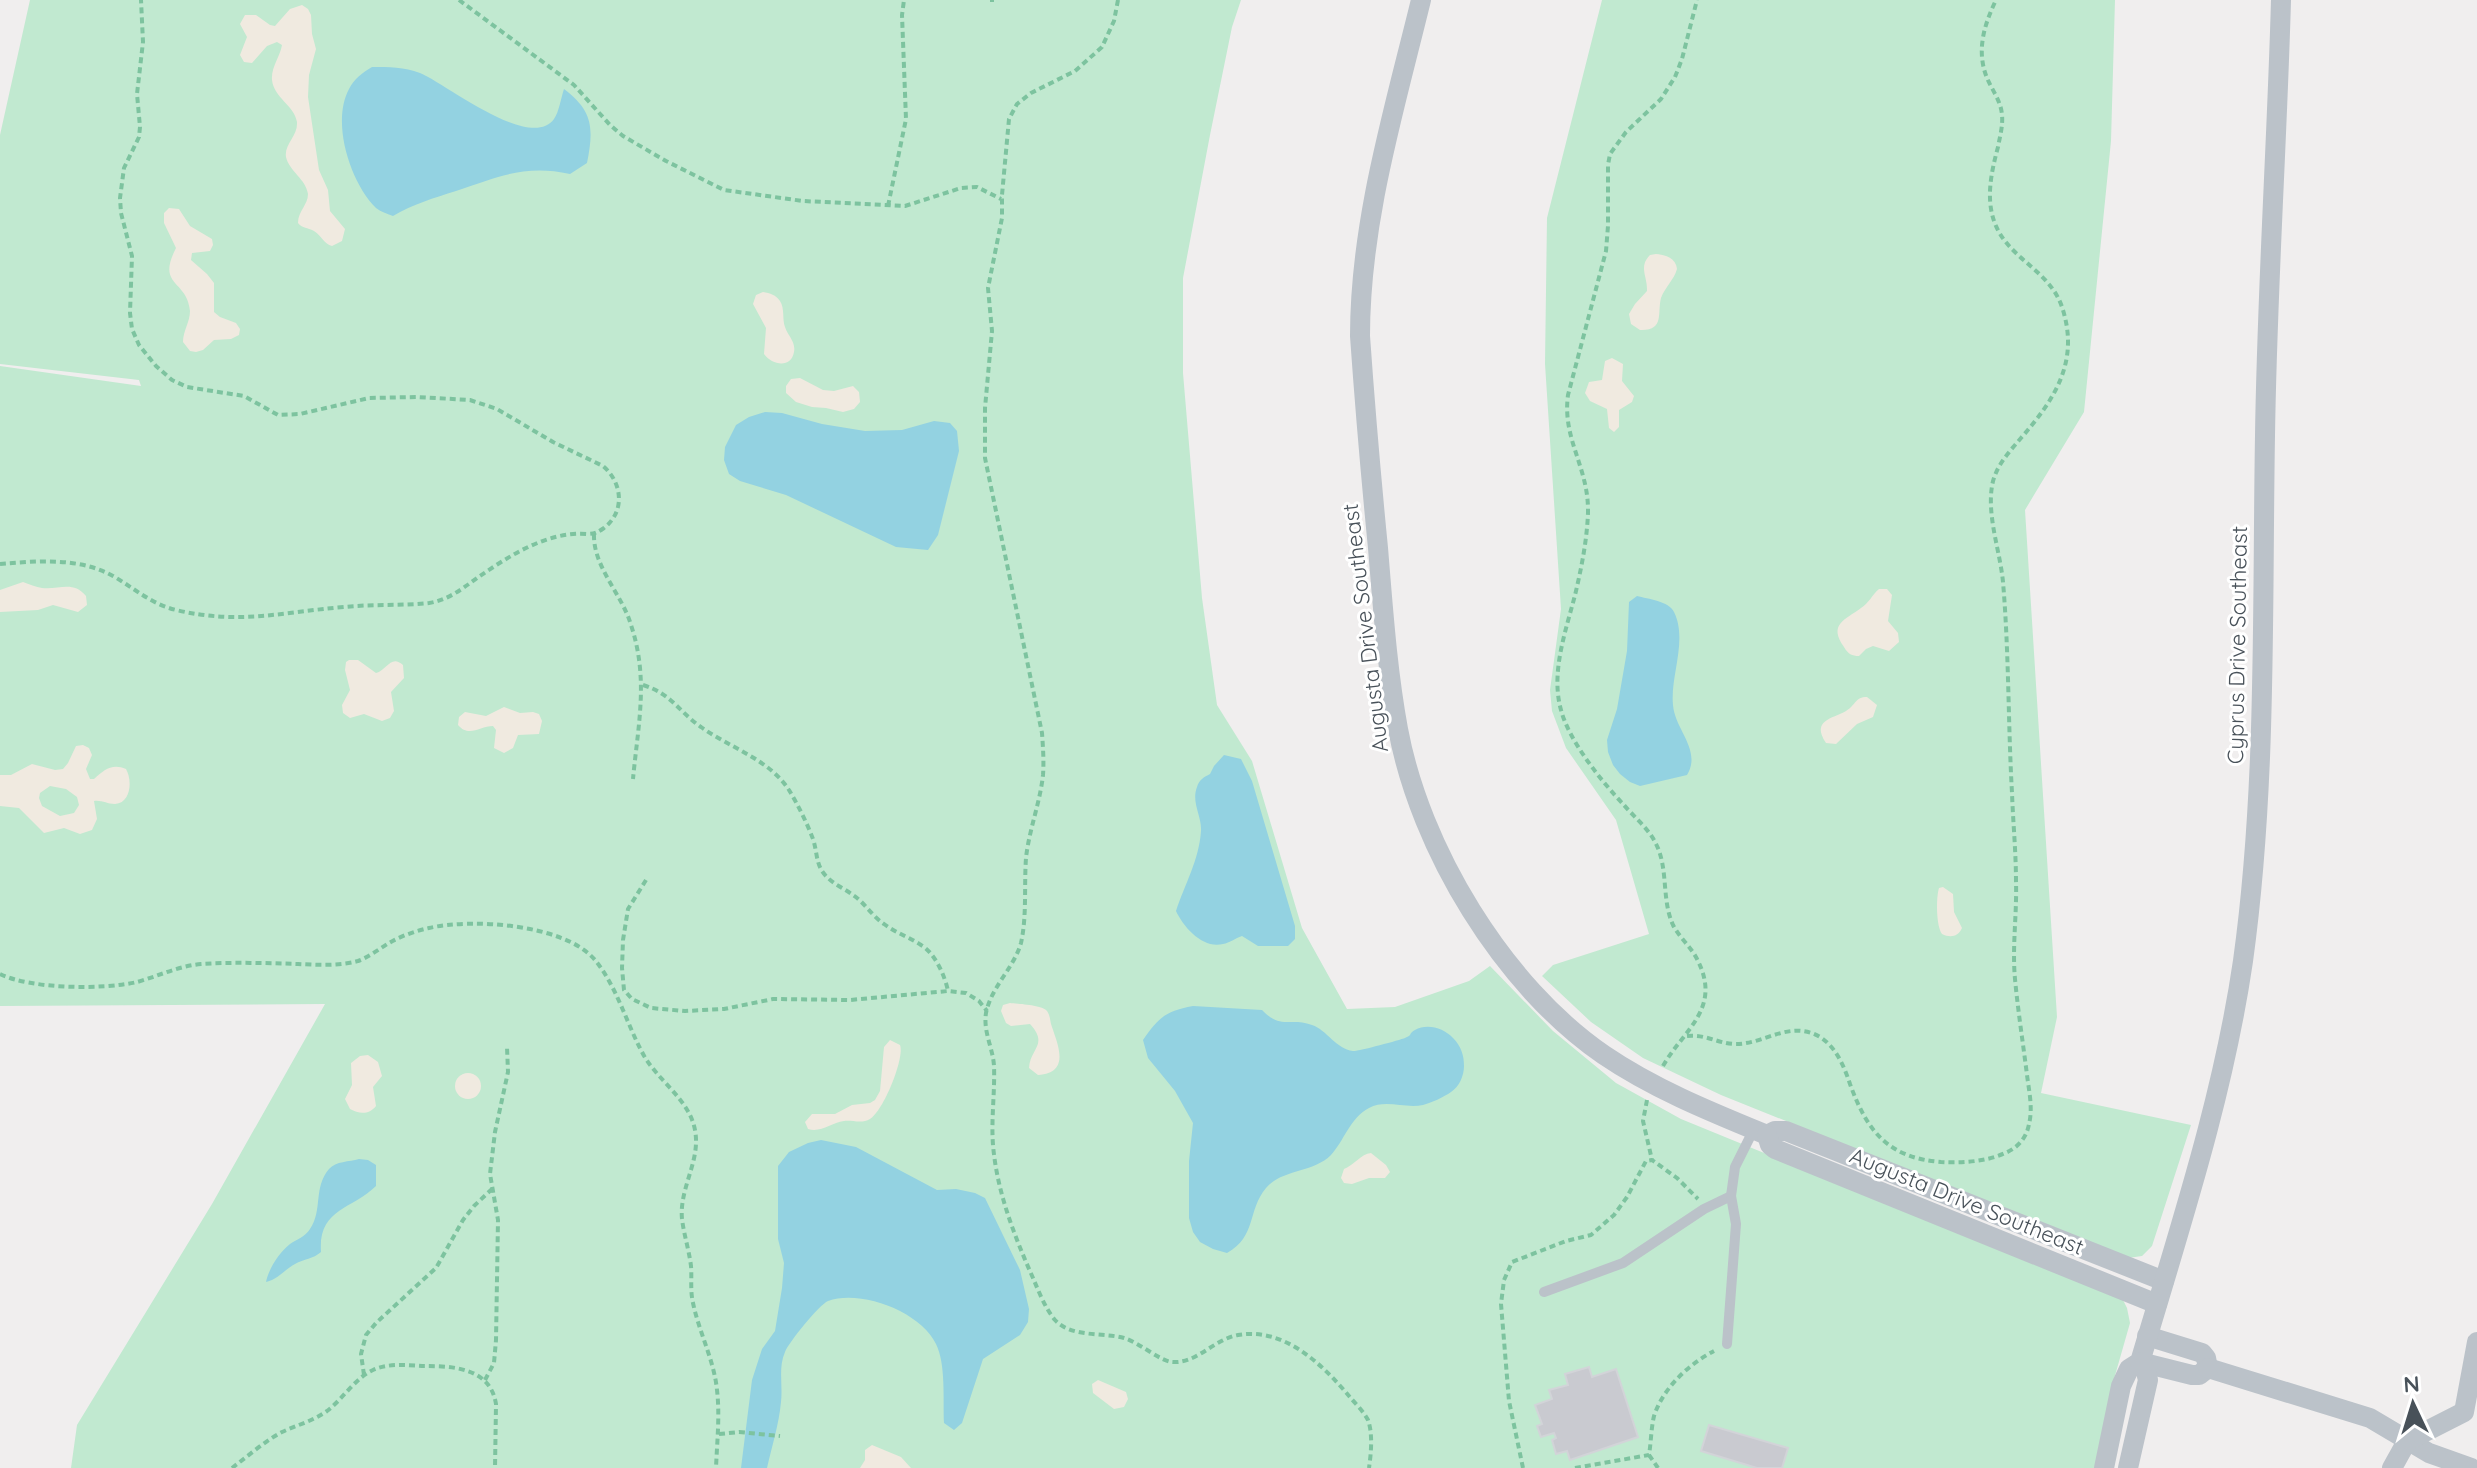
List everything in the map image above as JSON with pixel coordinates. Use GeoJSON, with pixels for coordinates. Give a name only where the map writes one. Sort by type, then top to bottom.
{"type":"FeatureCollection","features":[{"type":"Feature","properties":{"kind":"street","name":"Augusta Drive Southeast"},"geometry":{"type":"LineString","coordinates":[[1421,0],[1373,206],[1360,293],[1364,394],[1382,599],[1398,729],[1417,799],[1433,838],[1475,917],[1528,985],[1580,1036],[1603,1054],[1654,1084],[1760,1132],[1775,1149],[2157,1304]]}},
{"type":"Feature","properties":{"kind":"street","name":"Cyprus Drive Southeast"},"geometry":{"type":"LineString","coordinates":[[2140,1362],[2217,1094],[2250,907],[2260,746],[2265,409],[2281,0]]}},
{"type":"Feature","properties":{"kind":"street","name":"Augusta Drive Southeast"},"geometry":{"type":"LineString","coordinates":[[1760,1132],[1786,1131],[2164,1281]]}},
{"type":"Feature","properties":{"kind":"street"},"geometry":{"type":"LineString","coordinates":[[2147,1336],[2202,1353],[2208,1368]]}},
{"type":"Feature","properties":{"kind":"street"},"geometry":{"type":"LineString","coordinates":[[2392,1468],[2407,1441],[2464,1412],[2477,1342]]}},
{"type":"Feature","properties":{"kind":"street"},"geometry":{"type":"LineString","coordinates":[[2104,1468],[2121,1386],[2129,1369],[2140,1362],[2199,1375],[2208,1368]]}},
{"type":"Feature","properties":{"kind":"street"},"geometry":{"type":"LineString","coordinates":[[2128,1468],[2148,1380],[2140,1362]]}},
{"type":"Feature","properties":{"kind":"street"},"geometry":{"type":"LineString","coordinates":[[2208,1368],[2370,1418],[2429,1453],[2471,1468]]}},
{"type":"Feature","properties":{"kind":"lane"},"geometry":{"type":"LineString","coordinates":[[1727,1344],[1736,1224],[1731,1196],[1735,1167],[1760,1132]]}},
{"type":"Feature","properties":{"kind":"lane"},"geometry":{"type":"LineString","coordinates":[[1544,1292],[1623,1263],[1704,1209],[1731,1196]]}},
{"type":"Feature","properties":{"kind":"path"},"geometry":{"type":"LineString","coordinates":[[0,564],[67,562],[91,566],[164,606],[213,617],[254,618],[364,605],[433,602],[451,596],[509,557],[538,543],[572,535],[594,534],[608,525],[617,510],[619,492],[613,476],[603,466],[488,405],[460,399],[387,396],[300,414],[278,415],[254,399],[180,384],[165,375],[149,359],[132,329],[132,256],[120,198],[124,168],[139,137],[137,94],[143,42],[141,0]]}},
{"type":"Feature","properties":{"kind":"path"},"geometry":{"type":"LineString","coordinates":[[459,0],[574,85],[623,136],[724,190],[748,195],[905,206],[961,188],[977,187],[1001,199]]}},
{"type":"Feature","properties":{"kind":"path"},"geometry":{"type":"LineString","coordinates":[[888,206],[906,119],[904,0]]}},
{"type":"Feature","properties":{"kind":"path"},"geometry":{"type":"LineString","coordinates":[[1118,0],[1108,36],[1092,58],[1075,71],[1031,93],[1017,104],[1009,119],[1000,231],[988,288],[992,331],[985,408],[985,458],[1042,733],[1043,755],[1043,776],[1027,855],[1020,946],[994,991],[987,1011],[986,1027],[994,1065],[993,1144],[999,1181],[1019,1247],[1047,1309],[1058,1323],[1074,1331],[1121,1337],[1140,1344],[1169,1362],[1188,1361],[1220,1340],[1240,1335],[1264,1336],[1289,1344],[1329,1372],[1368,1420],[1370,1467]]}},
{"type":"Feature","properties":{"kind":"path"},"geometry":{"type":"LineString","coordinates":[[1652,1160],[1643,1121],[1645,1104],[1669,1055],[1695,1025],[1702,1009],[1704,980],[1697,960],[1673,925],[1658,849],[1652,837],[1617,798],[1574,737],[1560,708],[1558,685],[1563,646],[1584,551],[1588,517],[1587,487],[1567,426],[1567,407],[1606,251],[1609,160],[1619,140],[1661,99],[1675,77],[1697,0]]}},
{"type":"Feature","properties":{"kind":"path"},"geometry":{"type":"LineString","coordinates":[[1687,1036],[1708,1036],[1736,1044],[1788,1031],[1818,1036],[1831,1046],[1841,1062],[1869,1125],[1895,1150],[1915,1158],[1959,1162],[1997,1156],[2020,1143],[2028,1129],[2031,1114],[2029,1090],[2014,974],[2016,882],[2003,584],[1991,487],[2003,459],[2057,391],[2068,336],[2058,297],[2038,272],[2004,241],[1992,213],[1990,185],[2002,114],[1984,69],[1982,52],[1984,30],[1996,0]]}},
{"type":"Feature","properties":{"kind":"path"},"geometry":{"type":"LineString","coordinates":[[594,534],[594,551],[625,606],[632,626],[643,685],[633,779]]}},
{"type":"Feature","properties":{"kind":"path"},"geometry":{"type":"LineString","coordinates":[[643,685],[665,695],[698,726],[773,771],[788,788],[801,811],[815,843],[816,859],[827,877],[856,896],[866,909],[899,936],[923,946],[947,982],[948,991]]}},
{"type":"Feature","properties":{"kind":"path"},"geometry":{"type":"LineString","coordinates":[[646,880],[628,909],[623,940],[624,990],[632,999],[651,1008],[685,1011],[724,1009],[773,999],[850,1000],[948,991],[966,993],[987,1011]]}},
{"type":"Feature","properties":{"kind":"path"},"geometry":{"type":"LineString","coordinates":[[0,974],[30,984],[114,985],[201,964],[316,965],[352,962],[366,958],[403,936],[429,928],[465,924],[530,929],[568,940],[584,950],[598,963],[650,1066],[688,1110],[696,1134],[694,1159],[681,1199],[682,1218],[691,1264],[693,1303],[716,1380],[719,1434],[716,1468]]}},
{"type":"Feature","properties":{"kind":"path"},"geometry":{"type":"LineString","coordinates":[[615,993],[624,990]]}},
{"type":"Feature","properties":{"kind":"path"},"geometry":{"type":"LineString","coordinates":[[485,1380],[494,1363],[498,1316],[498,1220],[490,1174],[508,1072],[507,1047]]}},
{"type":"Feature","properties":{"kind":"path"},"geometry":{"type":"LineString","coordinates":[[364,1375],[361,1354],[366,1335],[436,1268],[463,1220],[492,1189]]}},
{"type":"Feature","properties":{"kind":"path"},"geometry":{"type":"LineString","coordinates":[[1658,1468],[1649,1455],[1655,1415],[1663,1398],[1696,1360],[1727,1344]]}},
{"type":"Feature","properties":{"kind":"path"},"geometry":{"type":"LineString","coordinates":[[232,1468],[283,1432],[324,1413],[364,1375],[380,1367],[391,1366],[463,1369],[485,1380],[496,1404],[495,1468]]}},
{"type":"Feature","properties":{"kind":"path"},"geometry":{"type":"LineString","coordinates":[[719,1434],[739,1432],[780,1436]]}},
{"type":"Feature","properties":{"kind":"path"},"geometry":{"type":"LineString","coordinates":[[1575,1468],[1649,1455]]}},
{"type":"Feature","properties":{"kind":"green space"},"geometry":{"type":"Polygon","coordinates":[[[30,0],[1241,0],[1232,27],[1183,278],[1183,373],[1202,598],[1217,705],[1252,761],[1302,928],[1347,1009],[1395,1007],[1469,981],[1490,966],[1553,1031],[1616,1083],[1681,1119],[2123,1300],[2130,1323],[2112,1386],[2095,1468],[71,1468],[77,1425],[212,1204],[325,1004],[0,1006],[0,366],[141,386],[139,380],[0,364],[0,135],[30,0]]]}},
{"type":"Feature","properties":{"kind":"green space"},"geometry":{"type":"Polygon","coordinates":[[[1602,0],[2115,0],[2111,141],[2084,412],[2025,510],[2057,1017],[2041,1093],[2191,1125],[2152,1246],[2142,1256],[2128,1258],[1721,1095],[1643,1058],[1591,1022],[1542,976],[1553,965],[1649,934],[1616,820],[1566,748],[1552,711],[1550,690],[1561,609],[1545,364],[1547,218],[1602,0]]]}},
{"type":"Feature","properties":{"kind":"sand"},"geometry":{"type":"Polygon","coordinates":[[[302,5],[311,15],[316,49],[309,75],[308,97],[319,170],[328,190],[330,211],[345,229],[342,241],[332,246],[298,223],[308,194],[286,157],[297,122],[276,92],[272,80],[282,45],[277,42],[267,46],[252,63],[244,62],[240,55],[247,37],[240,24],[245,15],[256,15],[275,26],[290,9],[302,5]]]}},
{"type":"Feature","properties":{"kind":"sand"},"geometry":{"type":"Polygon","coordinates":[[[169,208],[179,209],[190,226],[212,239],[210,251],[192,253],[191,260],[214,283],[214,312],[236,323],[240,329],[239,335],[214,340],[196,352],[190,351],[183,342],[190,311],[184,293],[169,270],[176,248],[164,223],[164,213],[169,208]]]}},
{"type":"Feature","properties":{"kind":"sand"},"geometry":{"type":"Polygon","coordinates":[[[1656,254],[1670,258],[1677,269],[1661,298],[1657,324],[1648,330],[1640,330],[1631,324],[1629,314],[1647,291],[1644,272],[1646,259],[1656,254]]]}},
{"type":"Feature","properties":{"kind":"sand"},"geometry":{"type":"Polygon","coordinates":[[[763,292],[775,296],[782,304],[785,327],[794,348],[792,357],[785,363],[776,363],[764,354],[766,328],[753,304],[756,295],[763,292]]]}},
{"type":"Feature","properties":{"kind":"sand"},"geometry":{"type":"Polygon","coordinates":[[[1612,358],[1623,364],[1622,381],[1634,396],[1632,402],[1619,410],[1619,427],[1614,432],[1609,428],[1607,409],[1590,401],[1585,393],[1589,382],[1602,380],[1605,361],[1612,358]]]}},
{"type":"Feature","properties":{"kind":"sand"},"geometry":{"type":"Polygon","coordinates":[[[800,378],[823,390],[834,391],[853,386],[859,392],[860,402],[854,409],[843,412],[796,402],[786,393],[786,386],[791,379],[800,378]]]}},
{"type":"Feature","properties":{"kind":"sand"},"geometry":{"type":"Polygon","coordinates":[[[23,582],[42,588],[76,588],[86,596],[87,605],[78,612],[53,605],[38,610],[0,612],[0,590],[23,582]]]}},
{"type":"Feature","properties":{"kind":"sand"},"geometry":{"type":"Polygon","coordinates":[[[1879,589],[1887,589],[1892,595],[1888,621],[1898,633],[1899,642],[1889,651],[1873,646],[1859,656],[1852,655],[1839,639],[1840,623],[1866,604],[1879,589]]]}},
{"type":"Feature","properties":{"kind":"sand"},"geometry":{"type":"Polygon","coordinates":[[[349,660],[358,660],[376,673],[395,661],[403,665],[404,678],[391,692],[394,711],[390,718],[382,721],[364,714],[350,718],[343,713],[342,705],[350,690],[345,670],[349,660]]]}},
{"type":"Feature","properties":{"kind":"sand"},"geometry":{"type":"Polygon","coordinates":[[[1867,697],[1877,705],[1873,717],[1857,724],[1836,744],[1826,743],[1821,729],[1825,721],[1846,711],[1860,698],[1867,697]]]}},
{"type":"Feature","properties":{"kind":"sand"},"geometry":{"type":"Polygon","coordinates":[[[504,707],[520,713],[539,714],[542,721],[539,734],[518,735],[513,748],[504,753],[494,748],[496,730],[493,726],[466,731],[458,725],[459,717],[465,712],[486,716],[504,707]]]}},
{"type":"Feature","properties":{"kind":"sand"},"geometry":{"type":"Polygon","coordinates":[[[76,746],[89,748],[92,755],[86,769],[90,779],[108,768],[116,767],[126,769],[129,779],[128,795],[121,803],[94,801],[97,819],[92,830],[80,834],[64,828],[44,833],[19,808],[0,806],[0,775],[11,775],[32,764],[63,769],[76,746]],[[50,786],[40,793],[42,806],[60,816],[74,813],[79,805],[77,797],[66,789],[50,786]]]}},
{"type":"Feature","properties":{"kind":"sand"},"geometry":{"type":"Polygon","coordinates":[[[1943,887],[1953,894],[1954,912],[1962,928],[1954,936],[1942,934],[1939,925],[1937,898],[1939,888],[1943,887]]]}},
{"type":"Feature","properties":{"kind":"sand"},"geometry":{"type":"Polygon","coordinates":[[[1003,1005],[1035,1006],[1048,1013],[1060,1056],[1059,1063],[1049,1073],[1038,1075],[1029,1068],[1038,1037],[1030,1024],[1011,1026],[1006,1023],[1001,1011],[1003,1005]]]}},
{"type":"Feature","properties":{"kind":"sand"},"geometry":{"type":"Polygon","coordinates":[[[890,1040],[900,1045],[901,1052],[887,1096],[875,1114],[864,1121],[844,1121],[822,1129],[808,1129],[805,1122],[812,1114],[835,1114],[852,1105],[875,1100],[880,1091],[884,1047],[890,1040]]]}},
{"type":"Feature","properties":{"kind":"sand"},"geometry":{"type":"Polygon","coordinates":[[[368,1055],[378,1062],[382,1076],[373,1087],[376,1106],[360,1113],[350,1109],[345,1099],[352,1085],[351,1063],[360,1056],[368,1055]]]}},
{"type":"Feature","properties":{"kind":"sand"},"geometry":{"type":"Polygon","coordinates":[[[468,1073],[477,1077],[481,1086],[477,1095],[468,1099],[459,1095],[455,1086],[459,1077],[468,1073]]]}},
{"type":"Feature","properties":{"kind":"sand"},"geometry":{"type":"Polygon","coordinates":[[[1371,1153],[1390,1172],[1385,1178],[1344,1183],[1341,1178],[1344,1169],[1371,1153]]]}},
{"type":"Feature","properties":{"kind":"sand"},"geometry":{"type":"Polygon","coordinates":[[[1098,1380],[1126,1392],[1128,1399],[1124,1407],[1114,1409],[1093,1393],[1092,1384],[1098,1380]]]}},
{"type":"Feature","properties":{"kind":"sand"},"geometry":{"type":"Polygon","coordinates":[[[872,1445],[901,1457],[911,1468],[860,1468],[865,1460],[865,1450],[872,1445]]]}},
{"type":"Feature","properties":{"kind":"water"},"geometry":{"type":"Polygon","coordinates":[[[372,67],[402,68],[420,73],[487,112],[526,127],[542,127],[554,119],[564,89],[581,105],[589,121],[587,163],[570,174],[525,171],[485,181],[393,216],[382,212],[358,183],[343,134],[344,103],[349,89],[359,76],[372,67]]]}},
{"type":"Feature","properties":{"kind":"water"},"geometry":{"type":"Polygon","coordinates":[[[765,412],[865,431],[902,430],[934,421],[950,423],[957,431],[959,451],[938,535],[928,550],[896,547],[786,495],[740,481],[729,474],[724,460],[725,447],[736,425],[765,412]]]}},
{"type":"Feature","properties":{"kind":"water"},"geometry":{"type":"Polygon","coordinates":[[[1637,596],[1668,605],[1678,623],[1673,705],[1691,757],[1687,775],[1640,786],[1630,782],[1613,765],[1607,740],[1617,709],[1627,651],[1629,602],[1637,596]]]}},
{"type":"Feature","properties":{"kind":"water"},"geometry":{"type":"Polygon","coordinates":[[[1224,755],[1241,759],[1252,781],[1295,926],[1295,939],[1288,946],[1258,946],[1242,936],[1226,943],[1208,943],[1189,930],[1176,911],[1200,842],[1201,825],[1195,793],[1199,782],[1210,774],[1224,755]]]}},
{"type":"Feature","properties":{"kind":"water"},"geometry":{"type":"Polygon","coordinates":[[[1193,1006],[1262,1010],[1275,1020],[1312,1025],[1342,1047],[1353,1051],[1405,1038],[1420,1028],[1440,1029],[1449,1034],[1462,1051],[1463,1074],[1454,1090],[1430,1103],[1416,1106],[1382,1104],[1362,1112],[1324,1161],[1280,1177],[1266,1188],[1256,1205],[1248,1231],[1237,1246],[1227,1253],[1200,1242],[1193,1232],[1189,1218],[1189,1161],[1193,1123],[1175,1091],[1148,1058],[1143,1040],[1164,1016],[1193,1006]]]}},
{"type":"Feature","properties":{"kind":"water"},"geometry":{"type":"Polygon","coordinates":[[[821,1140],[856,1147],[937,1190],[956,1189],[985,1198],[1020,1270],[1029,1309],[1028,1322],[1020,1335],[983,1359],[962,1423],[954,1430],[944,1423],[941,1362],[936,1344],[928,1332],[904,1313],[873,1301],[842,1298],[828,1301],[805,1324],[785,1352],[780,1410],[767,1468],[741,1468],[752,1380],[762,1349],[775,1331],[782,1288],[784,1263],[778,1239],[778,1166],[789,1152],[821,1140]]]}},
{"type":"Feature","properties":{"kind":"water"},"geometry":{"type":"Polygon","coordinates":[[[359,1159],[376,1165],[376,1186],[330,1219],[321,1238],[321,1252],[266,1282],[282,1252],[306,1234],[314,1222],[321,1184],[329,1169],[339,1163],[359,1159]]]}},
{"type":"Feature","properties":{"kind":"building"},"geometry":{"type":"Polygon","coordinates":[[[1589,1367],[1592,1377],[1616,1369],[1638,1437],[1570,1460],[1567,1451],[1556,1454],[1552,1440],[1556,1438],[1554,1433],[1541,1437],[1537,1426],[1542,1424],[1535,1405],[1552,1399],[1549,1390],[1568,1385],[1565,1374],[1589,1367]]]}},
{"type":"Feature","properties":{"kind":"building"},"geometry":{"type":"Polygon","coordinates":[[[1709,1425],[1788,1448],[1782,1468],[1757,1468],[1701,1451],[1709,1425]]]}}]}
